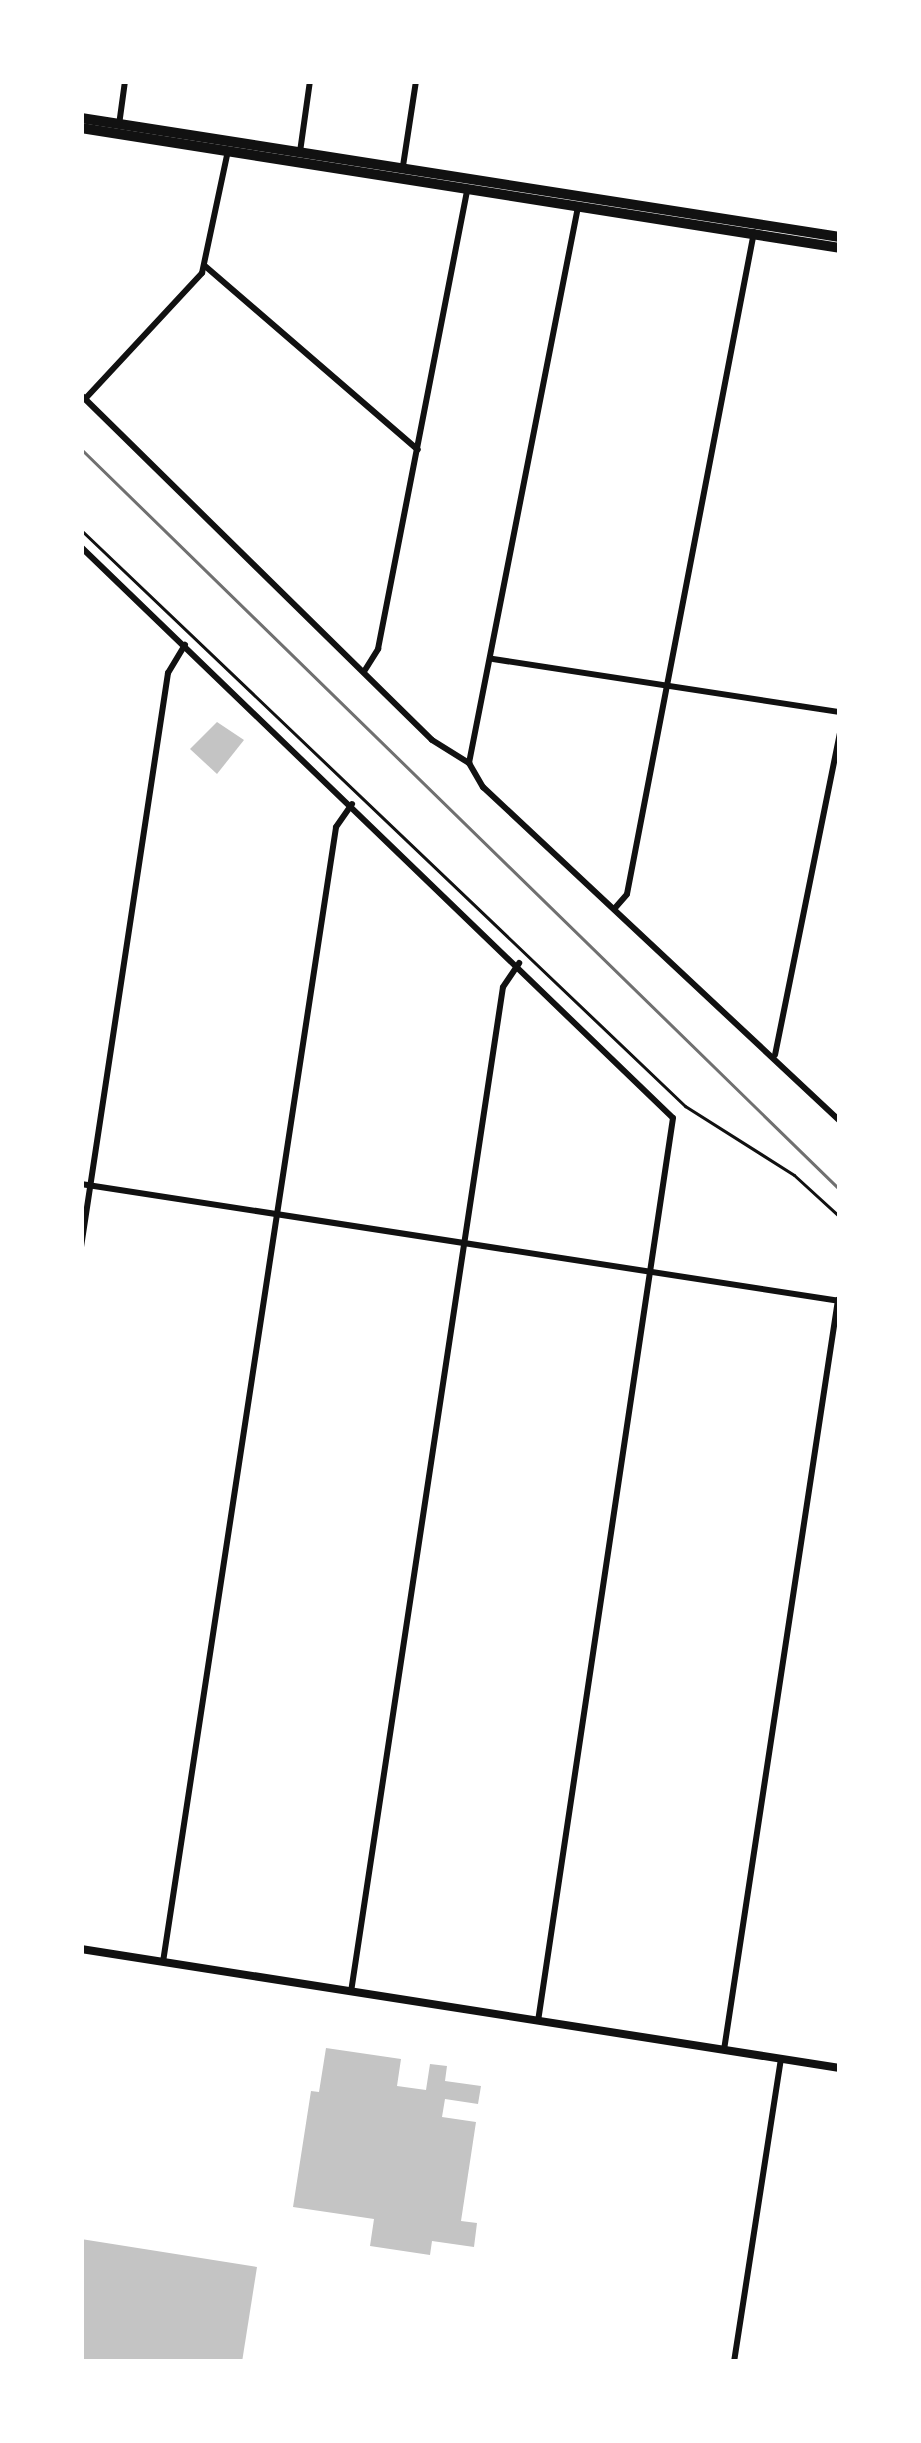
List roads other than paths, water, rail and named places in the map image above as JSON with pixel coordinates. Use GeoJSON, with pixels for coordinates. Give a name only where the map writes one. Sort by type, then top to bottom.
{"type":"FeatureCollection","features":[{"type":"Feature","properties":{"kind":"main road"},"geometry":{"type":"LineString","coordinates":[[81,118],[118,129]]}},
{"type":"Feature","properties":{"kind":"main road"},"geometry":{"type":"LineString","coordinates":[[81,128],[118,129],[402,173],[754,229],[840,248]]}},
{"type":"Feature","properties":{"kind":"main road"},"geometry":{"type":"LineString","coordinates":[[228,146],[300,152],[467,189],[579,201]]}},
{"type":"Feature","properties":{"kind":"main road"},"geometry":{"type":"LineString","coordinates":[[754,229],[840,237]]}},
{"type":"Feature","properties":{"kind":"street"},"geometry":{"type":"LineString","coordinates":[[118,129],[125,81]]}},
{"type":"Feature","properties":{"kind":"street"},"geometry":{"type":"LineString","coordinates":[[300,152],[310,81]]}},
{"type":"Feature","properties":{"kind":"street"},"geometry":{"type":"LineString","coordinates":[[402,173],[416,81]]}},
{"type":"Feature","properties":{"kind":"street"},"geometry":{"type":"LineString","coordinates":[[228,146],[205,266],[83,397],[432,740],[469,763],[484,787],[775,1055],[840,1121]]}},
{"type":"Feature","properties":{"kind":"street"},"geometry":{"type":"LineString","coordinates":[[365,670],[378,649],[467,189]]}},
{"type":"Feature","properties":{"kind":"street"},"geometry":{"type":"LineString","coordinates":[[469,763],[579,201]]}},
{"type":"Feature","properties":{"kind":"street"},"geometry":{"type":"LineString","coordinates":[[615,908],[627,894],[754,229]]}},
{"type":"Feature","properties":{"kind":"street"},"geometry":{"type":"LineString","coordinates":[[205,266],[418,450]]}},
{"type":"Feature","properties":{"kind":"street"},"geometry":{"type":"LineString","coordinates":[[81,547],[669,1107],[651,1271],[538,2020]]}},
{"type":"Feature","properties":{"kind":"street"},"geometry":{"type":"LineString","coordinates":[[81,1246],[86,1185],[168,673],[185,645]]}},
{"type":"Feature","properties":{"kind":"street"},"geometry":{"type":"LineString","coordinates":[[493,659],[840,712]]}},
{"type":"Feature","properties":{"kind":"street"},"geometry":{"type":"LineString","coordinates":[[775,1055],[840,734]]}},
{"type":"Feature","properties":{"kind":"street"},"geometry":{"type":"LineString","coordinates":[[163,1962],[336,827],[352,804]]}},
{"type":"Feature","properties":{"kind":"street"},"geometry":{"type":"LineString","coordinates":[[351,1992],[503,987],[519,963]]}},
{"type":"Feature","properties":{"kind":"street"},"geometry":{"type":"LineString","coordinates":[[86,1185],[839,1300],[724,2050]]}},
{"type":"Feature","properties":{"kind":"street"},"geometry":{"type":"LineString","coordinates":[[81,1949],[840,2068]]}},
{"type":"Feature","properties":{"kind":"street"},"geometry":{"type":"LineString","coordinates":[[734,2362],[781,2059]]}},
{"type":"Feature","properties":{"kind":"railway"},"geometry":{"type":"LineString","coordinates":[[81,449],[840,1190]]}}]}
